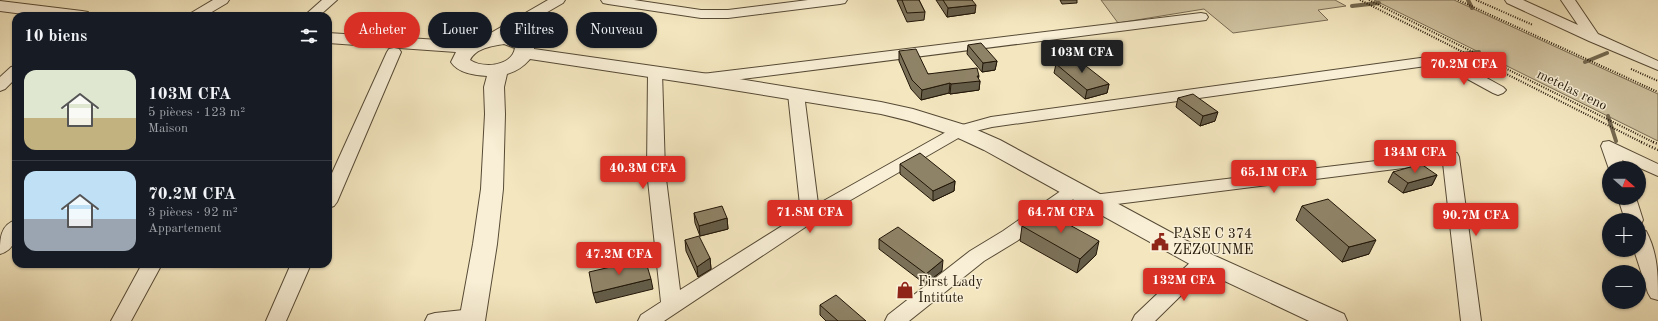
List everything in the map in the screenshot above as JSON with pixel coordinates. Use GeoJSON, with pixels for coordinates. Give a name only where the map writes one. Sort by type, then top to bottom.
{"type":"FeatureCollection","features":[{"type":"Feature","properties":{"kind":"street"},"geometry":{"type":"LineString","coordinates":[[202,12],[222,0]]}},
{"type":"Feature","properties":{"kind":"street"},"geometry":{"type":"LineString","coordinates":[[316,12],[330,0]]}},
{"type":"Feature","properties":{"kind":"street"},"geometry":{"type":"LineString","coordinates":[[537,12],[558,0]]}},
{"type":"Feature","properties":{"kind":"street"},"geometry":{"type":"LineString","coordinates":[[608,0],[701,14],[728,14],[840,0]]}},
{"type":"Feature","properties":{"kind":"street"},"geometry":{"type":"LineString","coordinates":[[1512,0],[1658,66]]}},
{"type":"Feature","properties":{"kind":"street"},"geometry":{"type":"LineString","coordinates":[[1568,0],[1594,38]]}},
{"type":"Feature","properties":{"kind":"street"},"geometry":{"type":"LineString","coordinates":[[0,6],[49,12]]}},
{"type":"Feature","properties":{"kind":"street"},"geometry":{"type":"LineString","coordinates":[[0,16],[12,18]]}},
{"type":"Feature","properties":{"kind":"street"},"geometry":{"type":"LineString","coordinates":[[702,79],[1201,17]]}},
{"type":"Feature","properties":{"kind":"street"},"geometry":{"type":"LineString","coordinates":[[332,38],[428,44]]}},
{"type":"Feature","properties":{"kind":"street"},"geometry":{"type":"LineString","coordinates":[[492,41],[504,39],[506,65]]}},
{"type":"Feature","properties":{"kind":"street"},"geometry":{"type":"LineString","coordinates":[[332,47],[446,56],[460,62],[466,68],[472,70],[506,65],[583,63],[702,79],[906,113],[961,130],[992,145],[1204,261],[1334,321]]}},
{"type":"Feature","properties":{"kind":"street"},"geometry":{"type":"LineString","coordinates":[[460,62],[464,52],[472,48]]}},
{"type":"Feature","properties":{"kind":"street"},"geometry":{"type":"LineString","coordinates":[[435,321],[473,319],[492,189],[495,114],[506,65],[514,48]]}},
{"type":"Feature","properties":{"kind":"street"},"geometry":{"type":"LineString","coordinates":[[332,193],[394,52]]}},
{"type":"Feature","properties":{"kind":"street"},"geometry":{"type":"LineString","coordinates":[[648,321],[672,304],[746,259],[810,216],[961,130],[991,122],[1442,60],[1498,90]]}},
{"type":"Feature","properties":{"kind":"street"},"geometry":{"type":"LineString","coordinates":[[655,72],[656,171],[672,304]]}},
{"type":"Feature","properties":{"kind":"street"},"geometry":{"type":"LineString","coordinates":[[796,94],[810,216]]}},
{"type":"Feature","properties":{"kind":"street"},"geometry":{"type":"LineString","coordinates":[[1614,161],[1609,146],[1637,161]]}},
{"type":"Feature","properties":{"kind":"street"},"geometry":{"type":"LineString","coordinates":[[895,321],[977,256],[1083,195],[1451,157],[1471,321]]}},
{"type":"Feature","properties":{"kind":"street"},"geometry":{"type":"LineString","coordinates":[[1646,166],[1658,172]]}},
{"type":"Feature","properties":{"kind":"street"},"geometry":{"type":"LineString","coordinates":[[0,247],[12,231]]}},
{"type":"Feature","properties":{"kind":"street"},"geometry":{"type":"LineString","coordinates":[[1646,257],[1658,293]]}},
{"type":"Feature","properties":{"kind":"street"},"geometry":{"type":"LineString","coordinates":[[1142,321],[1204,261]]}},
{"type":"Feature","properties":{"kind":"street"},"geometry":{"type":"LineString","coordinates":[[121,321],[150,268]]}},
{"type":"Feature","properties":{"kind":"street"},"geometry":{"type":"LineString","coordinates":[[276,321],[299,268]]}},
{"type":"Feature","properties":{"kind":"path"},"geometry":{"type":"LineString","coordinates":[[1360,0],[1658,150]]}},
{"type":"Feature","properties":{"kind":"path","name":"metelas reno"},"geometry":{"type":"LineString","coordinates":[[1369,0],[1658,144]]}},
{"type":"Feature","properties":{"kind":"path"},"geometry":{"type":"LineString","coordinates":[[1458,0],[1658,92]]}},
{"type":"Feature","properties":{"kind":"shaded area"},"geometry":{"type":"Polygon","coordinates":[[[1101,0],[1335,0],[1346,6],[1318,10],[1328,20],[1233,33],[1204,9],[1118,23],[1101,0]]]}},
{"type":"Feature","properties":{"kind":"shaded area"},"geometry":{"type":"Polygon","coordinates":[[[1374,0],[1454,0],[1658,94],[1658,141],[1374,0]]]}},
{"type":"Feature","properties":{"kind":"building"},"geometry":{"type":"Polygon","coordinates":[[[902,0],[919,0],[925,12],[907,13],[902,0]]]}},
{"type":"Feature","properties":{"kind":"building"},"geometry":{"type":"Polygon","coordinates":[[[943,0],[972,0],[976,5],[948,8],[943,0]]]}},
{"type":"Feature","properties":{"kind":"building"},"geometry":{"type":"Polygon","coordinates":[[[981,43],[997,61],[983,63],[968,45],[981,43]]]}},
{"type":"Feature","properties":{"kind":"building"},"geometry":{"type":"Polygon","coordinates":[[[916,49],[928,74],[977,68],[979,76],[977,76],[980,81],[950,83],[922,90],[912,80],[899,51],[916,49]]]}},
{"type":"Feature","properties":{"kind":"building"},"geometry":{"type":"Polygon","coordinates":[[[1077,59],[1109,84],[1087,90],[1056,64],[1077,59]]]}},
{"type":"Feature","properties":{"kind":"building"},"geometry":{"type":"Polygon","coordinates":[[[1193,94],[1218,112],[1203,116],[1178,98],[1193,94]]]}},
{"type":"Feature","properties":{"kind":"building"},"geometry":{"type":"Polygon","coordinates":[[[920,153],[955,181],[933,191],[900,164],[920,153]]]}},
{"type":"Feature","properties":{"kind":"building"},"geometry":{"type":"Polygon","coordinates":[[[1421,164],[1437,175],[1408,183],[1393,172],[1421,164]]]}},
{"type":"Feature","properties":{"kind":"building"},"geometry":{"type":"Polygon","coordinates":[[[1328,199],[1376,240],[1349,247],[1302,206],[1328,199]]]}},
{"type":"Feature","properties":{"kind":"building"},"geometry":{"type":"Polygon","coordinates":[[[722,206],[727,218],[699,226],[694,213],[722,206]]]}},
{"type":"Feature","properties":{"kind":"building"},"geometry":{"type":"Polygon","coordinates":[[[1044,211],[1099,241],[1080,259],[1022,226],[1044,211]]]}},
{"type":"Feature","properties":{"kind":"building"},"geometry":{"type":"Polygon","coordinates":[[[898,227],[943,260],[926,274],[879,239],[898,227]]]}},
{"type":"Feature","properties":{"kind":"building"},"geometry":{"type":"Polygon","coordinates":[[[699,236],[710,258],[697,267],[685,240],[699,236]]]}},
{"type":"Feature","properties":{"kind":"building"},"geometry":{"type":"Polygon","coordinates":[[[645,259],[651,279],[593,293],[589,272],[645,259]]]}},
{"type":"Feature","properties":{"kind":"building"},"geometry":{"type":"Polygon","coordinates":[[[836,295],[866,321],[838,321],[820,305],[836,295]]]}},
{"type":"Feature","properties":{"kind":"waterway"},"geometry":{"type":"LineString","coordinates":[[1468,0],[1472,8]]}},
{"type":"Feature","properties":{"kind":"waterway"},"geometry":{"type":"LineString","coordinates":[[1352,6],[1379,3]]}},
{"type":"Feature","properties":{"kind":"waterway"},"geometry":{"type":"LineString","coordinates":[[1449,55],[1479,52]]}},
{"type":"Feature","properties":{"kind":"waterway"},"geometry":{"type":"LineString","coordinates":[[1585,62],[1607,53]]}},
{"type":"Feature","properties":{"kind":"waterway"},"geometry":{"type":"LineString","coordinates":[[1608,116],[1616,141]]}},
{"type":"Feature","properties":{"kind":"place","name":"PASE C 374 ZEZOUNME"},"geometry":{"type":"Point","coordinates":[1160,242]}},
{"type":"Feature","properties":{"kind":"place","name":"First Lady Intitute"},"geometry":{"type":"Point","coordinates":[905,290]}}]}
